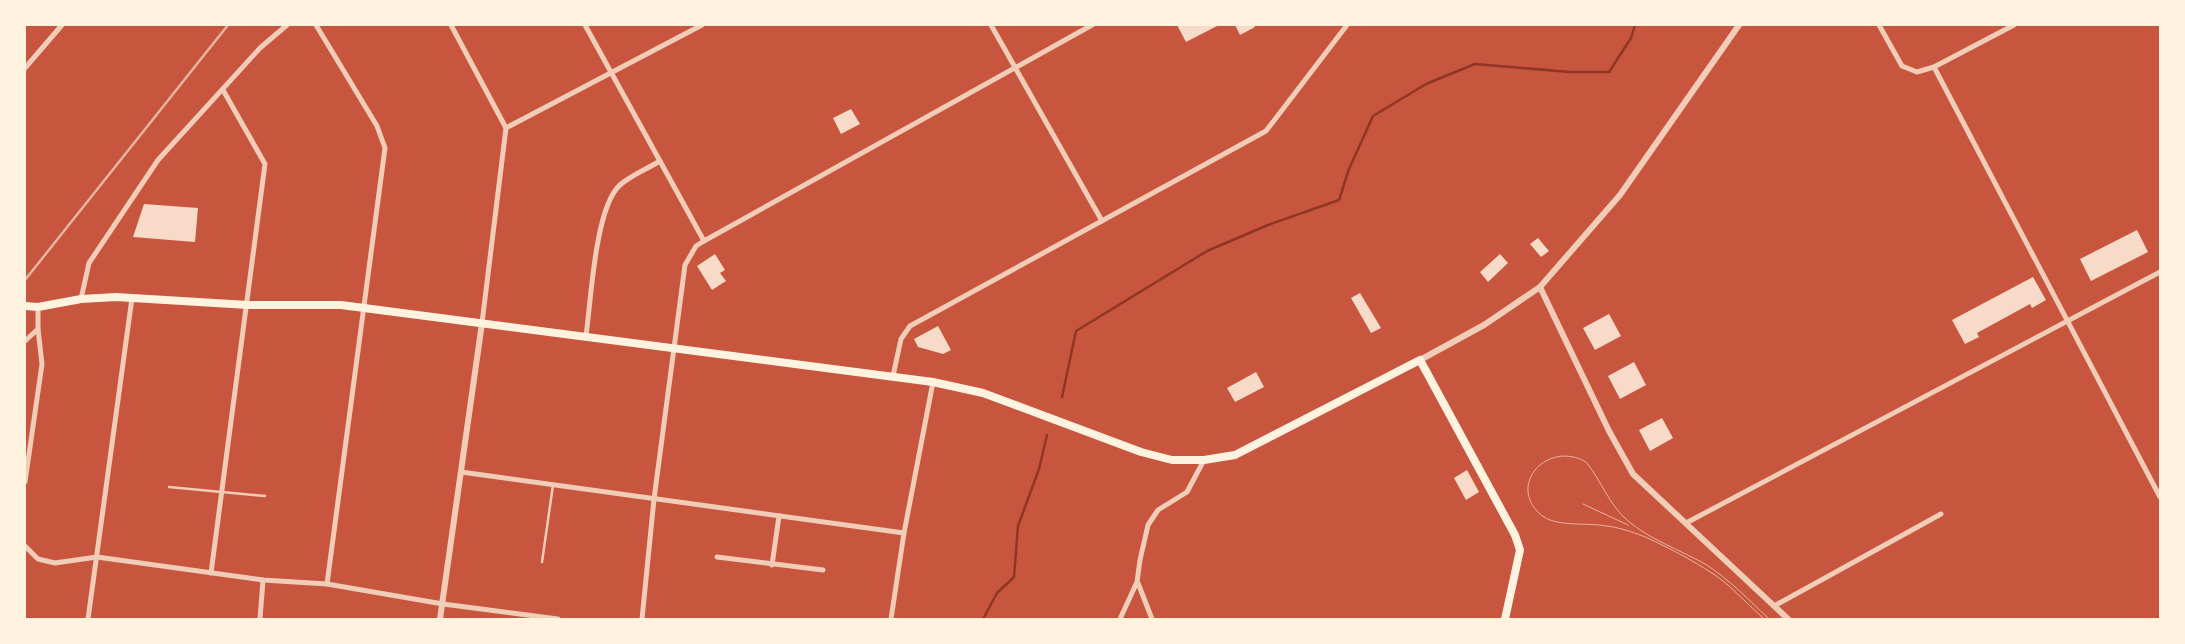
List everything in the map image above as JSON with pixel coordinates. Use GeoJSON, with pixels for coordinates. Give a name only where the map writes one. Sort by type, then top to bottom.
{"type":"FeatureCollection","features":[{"type":"Feature","properties":{"kind":"main road"},"geometry":{"type":"LineString","coordinates":[[25,306],[38,307],[81,299],[132,298],[248,304],[341,304],[893,376],[934,382],[983,393],[1141,452],[1172,460],[1204,460],[1235,455],[1258,445],[1420,360],[1515,535],[1520,550],[1505,619]]}},
{"type":"Feature","properties":{"kind":"street"},"geometry":{"type":"LineString","coordinates":[[25,68],[62,25]]}},
{"type":"Feature","properties":{"kind":"street"},"geometry":{"type":"LineString","coordinates":[[81,299],[89,262],[158,160],[260,48],[287,25]]}},
{"type":"Feature","properties":{"kind":"street"},"geometry":{"type":"LineString","coordinates":[[316,25],[377,126],[385,148],[362,308],[327,584]]}},
{"type":"Feature","properties":{"kind":"street"},"geometry":{"type":"LineString","coordinates":[[440,619],[482,322],[506,128],[451,25]]}},
{"type":"Feature","properties":{"kind":"street"},"geometry":{"type":"LineString","coordinates":[[584,25],[704,241]]}},
{"type":"Feature","properties":{"kind":"street"},"geometry":{"type":"LineString","coordinates":[[506,128],[702,25]]}},
{"type":"Feature","properties":{"kind":"street"},"geometry":{"type":"LineString","coordinates":[[991,25],[1102,221]]}},
{"type":"Feature","properties":{"kind":"street"},"geometry":{"type":"LineString","coordinates":[[642,619],[654,499],[673,347],[685,265],[696,246],[1092,25]]}},
{"type":"Feature","properties":{"kind":"street"},"geometry":{"type":"LineString","coordinates":[[893,376],[901,339],[910,326],[1266,131],[1347,25]]}},
{"type":"Feature","properties":{"kind":"street"},"geometry":{"type":"LineString","coordinates":[[1420,360],[1484,325],[1540,287],[1620,195],[1739,25]]}},
{"type":"Feature","properties":{"kind":"street"},"geometry":{"type":"LineString","coordinates":[[1879,25],[1902,66],[1918,72],[1934,67],[2014,25]]}},
{"type":"Feature","properties":{"kind":"street"},"geometry":{"type":"LineString","coordinates":[[1934,67],[2160,497]]}},
{"type":"Feature","properties":{"kind":"street"},"geometry":{"type":"LineString","coordinates":[[211,573],[265,164],[223,90]]}},
{"type":"Feature","properties":{"kind":"street"},"geometry":{"type":"LineString","coordinates":[[586,336],[600,229],[609,198],[620,184],[660,161]]}},
{"type":"Feature","properties":{"kind":"street"},"geometry":{"type":"LineString","coordinates":[[1686,523],[2067,319],[2160,272]]}},
{"type":"Feature","properties":{"kind":"street"},"geometry":{"type":"LineString","coordinates":[[1540,287],[1625,462],[1647,488],[1788,619]]}},
{"type":"Feature","properties":{"kind":"street"},"geometry":{"type":"LineString","coordinates":[[88,619],[132,298]]}},
{"type":"Feature","properties":{"kind":"street"},"geometry":{"type":"LineString","coordinates":[[25,482],[42,364],[38,329],[38,307]]}},
{"type":"Feature","properties":{"kind":"street"},"geometry":{"type":"LineString","coordinates":[[25,341],[38,329]]}},
{"type":"Feature","properties":{"kind":"street"},"geometry":{"type":"LineString","coordinates":[[891,619],[904,533],[934,382]]}},
{"type":"Feature","properties":{"kind":"street"},"geometry":{"type":"LineString","coordinates":[[1120,619],[1138,582],[1140,560],[1148,525],[1158,510],[1188,492],[1204,460]]}},
{"type":"Feature","properties":{"kind":"street"},"geometry":{"type":"LineString","coordinates":[[461,472],[904,533]]}},
{"type":"Feature","properties":{"kind":"street"},"geometry":{"type":"LineString","coordinates":[[1774,606],[1941,514]]}},
{"type":"Feature","properties":{"kind":"street"},"geometry":{"type":"LineString","coordinates":[[772,565],[779,516]]}},
{"type":"Feature","properties":{"kind":"street"},"geometry":{"type":"LineString","coordinates":[[25,545],[38,559],[55,564],[97,558],[263,580],[327,584],[442,604],[558,619]]}},
{"type":"Feature","properties":{"kind":"street"},"geometry":{"type":"LineString","coordinates":[[717,558],[823,570]]}},
{"type":"Feature","properties":{"kind":"street"},"geometry":{"type":"LineString","coordinates":[[260,619],[263,580]]}},
{"type":"Feature","properties":{"kind":"street"},"geometry":{"type":"LineString","coordinates":[[1138,582],[1152,619]]}},
{"type":"Feature","properties":{"kind":"lane"},"geometry":{"type":"LineString","coordinates":[[542,562],[553,485]]}},
{"type":"Feature","properties":{"kind":"lane"},"geometry":{"type":"LineString","coordinates":[[169,487],[265,496]]}},
{"type":"Feature","properties":{"kind":"building"},"geometry":{"type":"Polygon","coordinates":[[[1177,25],[1219,25],[1186,42],[1177,25]]]}},
{"type":"Feature","properties":{"kind":"building"},"geometry":{"type":"Polygon","coordinates":[[[1235,25],[1254,25],[1255,27],[1240,35],[1235,25]]]}},
{"type":"Feature","properties":{"kind":"building"},"geometry":{"type":"Polygon","coordinates":[[[851,109],[860,124],[841,134],[833,118],[851,109]]]}},
{"type":"Feature","properties":{"kind":"building"},"geometry":{"type":"Polygon","coordinates":[[[144,204],[198,208],[195,242],[133,237],[144,204]]]}},
{"type":"Feature","properties":{"kind":"building"},"geometry":{"type":"Polygon","coordinates":[[[2137,230],[2148,252],[2091,281],[2080,259],[2137,230]]]}},
{"type":"Feature","properties":{"kind":"building"},"geometry":{"type":"Polygon","coordinates":[[[1538,238],[1549,251],[1541,257],[1530,244],[1538,238]]]}},
{"type":"Feature","properties":{"kind":"building"},"geometry":{"type":"Polygon","coordinates":[[[715,254],[725,270],[720,273],[726,281],[712,290],[697,266],[715,254]]]}},
{"type":"Feature","properties":{"kind":"building"},"geometry":{"type":"Polygon","coordinates":[[[1500,254],[1508,263],[1488,282],[1480,272],[1500,254]]]}},
{"type":"Feature","properties":{"kind":"building"},"geometry":{"type":"Polygon","coordinates":[[[2033,277],[2046,300],[2032,308],[2030,304],[1977,333],[1979,337],[1965,344],[1952,320],[2033,277]]]}},
{"type":"Feature","properties":{"kind":"building"},"geometry":{"type":"Polygon","coordinates":[[[1360,293],[1381,328],[1371,333],[1351,298],[1360,293]]]}},
{"type":"Feature","properties":{"kind":"building"},"geometry":{"type":"Polygon","coordinates":[[[1609,314],[1621,336],[1595,350],[1583,328],[1609,314]]]}},
{"type":"Feature","properties":{"kind":"building"},"geometry":{"type":"Polygon","coordinates":[[[938,326],[951,350],[943,354],[918,347],[914,339],[938,326]]]}},
{"type":"Feature","properties":{"kind":"building"},"geometry":{"type":"Polygon","coordinates":[[[1634,362],[1646,385],[1620,399],[1608,376],[1634,362]]]}},
{"type":"Feature","properties":{"kind":"building"},"geometry":{"type":"Polygon","coordinates":[[[1256,372],[1264,387],[1235,402],[1227,388],[1256,372]]]}},
{"type":"Feature","properties":{"kind":"building"},"geometry":{"type":"Polygon","coordinates":[[[1662,418],[1673,438],[1650,451],[1639,430],[1662,418]]]}},
{"type":"Feature","properties":{"kind":"building"},"geometry":{"type":"Polygon","coordinates":[[[1467,470],[1479,492],[1466,500],[1454,478],[1467,470]]]}},
{"type":"Feature","properties":{"kind":"waterway"},"geometry":{"type":"LineString","coordinates":[[1062,397],[1076,331],[1207,251],[1268,225],[1339,200],[1349,169],[1373,116],[1426,84],[1475,64],[1570,72],[1609,72],[1631,38],[1635,25]]}},
{"type":"Feature","properties":{"kind":"waterway"},"geometry":{"type":"LineString","coordinates":[[983,619],[997,593],[1014,577],[1018,526],[1039,469],[1047,435]]}},
{"type":"Feature","properties":{"kind":"tram line"},"geometry":{"type":"LineString","coordinates":[[1764,619],[1720,578],[1687,558],[1643,536],[1615,527],[1562,523],[1546,518],[1540,514],[1531,502],[1528,490],[1530,479],[1536,468],[1546,461],[1558,457],[1572,457],[1586,462],[1621,515],[1646,534],[1714,570],[1739,590],[1769,619]]}},
{"type":"Feature","properties":{"kind":"tram line"},"geometry":{"type":"LineString","coordinates":[[1583,504],[1628,525]]}},
{"type":"Feature","properties":{"kind":"railway"},"geometry":{"type":"LineString","coordinates":[[25,280],[228,25]]}}]}
